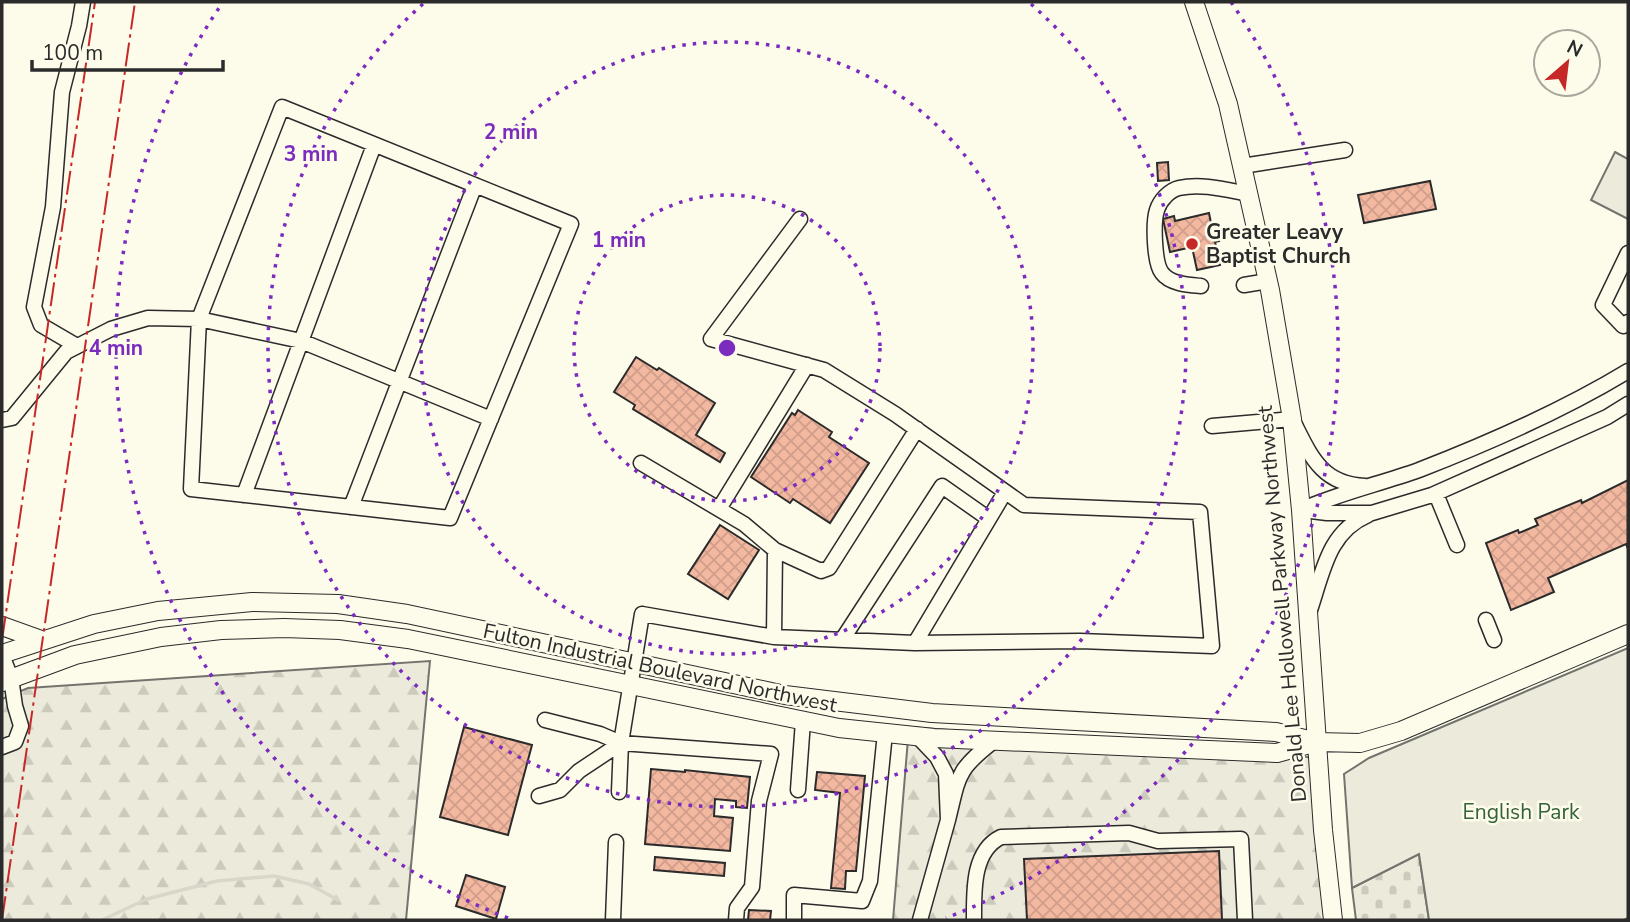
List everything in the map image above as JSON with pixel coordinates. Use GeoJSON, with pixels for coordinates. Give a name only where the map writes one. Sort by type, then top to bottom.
{"type":"FeatureCollection","features":[{"type":"Feature","properties":{"kind":"main road","name":"Donald Lee Hollowell Parkway Northwest"},"geometry":{"type":"LineString","coordinates":[[1194,2],[1228,104],[1268,281],[1292,419],[1333,920]]}},
{"type":"Feature","properties":{"kind":"main road","name":"Fulton Industrial Boulevard Northwest"},"geometry":{"type":"LineString","coordinates":[[2,654],[104,621],[183,608],[252,602],[311,603],[408,614],[785,695],[932,713],[1276,732],[1317,742],[1360,743],[1401,731],[1628,634]]}},
{"type":"Feature","properties":{"kind":"main road"},"geometry":{"type":"LineString","coordinates":[[2,626],[41,640]]}},
{"type":"Feature","properties":{"kind":"main road","name":"Fulton Industrial Boulevard Northwest"},"geometry":{"type":"LineString","coordinates":[[6,680],[75,655],[136,641],[221,630],[340,630],[408,639],[803,721],[918,737],[1277,753],[1317,742]]}},
{"type":"Feature","properties":{"kind":"street"},"geometry":{"type":"LineString","coordinates":[[77,346],[41,325],[34,307],[52,206],[62,92],[83,2]]}},
{"type":"Feature","properties":{"kind":"street"},"geometry":{"type":"LineString","coordinates":[[282,107],[374,145],[571,224],[450,518],[191,489],[199,319],[282,107]]}},
{"type":"Feature","properties":{"kind":"street"},"geometry":{"type":"LineString","coordinates":[[244,495],[374,145]]}},
{"type":"Feature","properties":{"kind":"street"},"geometry":{"type":"LineString","coordinates":[[1242,166],[1345,150]]}},
{"type":"Feature","properties":{"kind":"street"},"geometry":{"type":"LineString","coordinates":[[1201,286],[1171,280],[1162,274],[1155,243],[1157,210],[1179,185],[1206,183],[1249,194]]}},
{"type":"Feature","properties":{"kind":"street"},"geometry":{"type":"LineString","coordinates":[[351,507],[475,185]]}},
{"type":"Feature","properties":{"kind":"street"},"geometry":{"type":"LineString","coordinates":[[619,792],[621,743],[642,614],[774,637],[915,643],[1080,641],[1212,646],[1200,512],[1024,505],[917,429],[824,370],[711,339],[800,219]]}},
{"type":"Feature","properties":{"kind":"street"},"geometry":{"type":"LineString","coordinates":[[1628,253],[1603,305],[1623,326],[1628,322]]}},
{"type":"Feature","properties":{"kind":"street"},"geometry":{"type":"LineString","coordinates":[[1244,285],[1268,281]]}},
{"type":"Feature","properties":{"kind":"street"},"geometry":{"type":"LineString","coordinates":[[2,420],[12,418],[66,352],[111,329],[148,318],[199,319],[301,341],[491,419]]}},
{"type":"Feature","properties":{"kind":"street"},"geometry":{"type":"LineString","coordinates":[[719,509],[807,365]]}},
{"type":"Feature","properties":{"kind":"street"},"geometry":{"type":"LineString","coordinates":[[1301,510],[1420,469],[1521,427],[1564,408],[1628,371]]}},
{"type":"Feature","properties":{"kind":"street"},"geometry":{"type":"LineString","coordinates":[[1309,611],[1336,538],[1349,525],[1372,513],[1436,494],[1607,417],[1628,404]]}},
{"type":"Feature","properties":{"kind":"street"},"geometry":{"type":"LineString","coordinates":[[1212,426],[1292,419],[1315,463],[1322,470],[1344,483],[1373,486]]}},
{"type":"Feature","properties":{"kind":"street"},"geometry":{"type":"LineString","coordinates":[[641,463],[744,524],[775,550],[821,571],[829,568],[917,429]]}},
{"type":"Feature","properties":{"kind":"street"},"geometry":{"type":"LineString","coordinates":[[842,640],[942,486],[989,519]]}},
{"type":"Feature","properties":{"kind":"street"},"geometry":{"type":"LineString","coordinates":[[915,643],[1005,492]]}},
{"type":"Feature","properties":{"kind":"street"},"geometry":{"type":"LineString","coordinates":[[1436,494],[1457,545]]}},
{"type":"Feature","properties":{"kind":"street"},"geometry":{"type":"LineString","coordinates":[[1301,510],[1372,513]]}},
{"type":"Feature","properties":{"kind":"street"},"geometry":{"type":"LineString","coordinates":[[774,637],[775,550]]}},
{"type":"Feature","properties":{"kind":"street"},"geometry":{"type":"LineString","coordinates":[[1486,620],[1494,640]]}},
{"type":"Feature","properties":{"kind":"street"},"geometry":{"type":"LineString","coordinates":[[2,654],[6,680],[21,726],[15,742],[2,747]]}},
{"type":"Feature","properties":{"kind":"street"},"geometry":{"type":"LineString","coordinates":[[545,720],[600,734],[621,743],[771,754],[759,801],[752,887],[737,908],[736,920]]}},
{"type":"Feature","properties":{"kind":"street"},"geometry":{"type":"LineString","coordinates":[[798,790],[803,721]]}},
{"type":"Feature","properties":{"kind":"street"},"geometry":{"type":"LineString","coordinates":[[794,920],[794,895],[862,901],[870,881],[885,733]]}},
{"type":"Feature","properties":{"kind":"street"},"geometry":{"type":"LineString","coordinates":[[918,737],[937,757],[946,774],[948,820]]}},
{"type":"Feature","properties":{"kind":"street"},"geometry":{"type":"LineString","coordinates":[[920,920],[959,775],[970,759],[994,741]]}},
{"type":"Feature","properties":{"kind":"street"},"geometry":{"type":"LineString","coordinates":[[539,796],[560,790],[579,771],[621,743]]}},
{"type":"Feature","properties":{"kind":"street"},"geometry":{"type":"LineString","coordinates":[[974,920],[974,898],[980,858],[989,843],[1001,837],[1129,833],[1158,841],[1241,839],[1245,920]]}},
{"type":"Feature","properties":{"kind":"street"},"geometry":{"type":"LineString","coordinates":[[613,920],[621,876],[616,842]]}},
{"type":"Feature","properties":{"kind":"green space"},"geometry":{"type":"Polygon","coordinates":[[[1615,152],[1628,159],[1628,219],[1591,200],[1615,152]]]}},
{"type":"Feature","properties":{"kind":"green space","name":"English Park"},"geometry":{"type":"Polygon","coordinates":[[[1628,648],[1628,918],[1429,920],[1419,854],[1352,888],[1344,774],[1369,758],[1628,648]]]}},
{"type":"Feature","properties":{"kind":"green space"},"geometry":{"type":"Polygon","coordinates":[[[430,661],[406,920],[2,920],[2,699],[28,688],[430,661]]]}},
{"type":"Feature","properties":{"kind":"green space"},"geometry":{"type":"Polygon","coordinates":[[[909,727],[1319,758],[1339,920],[893,920],[909,727]]]}},
{"type":"Feature","properties":{"kind":"green space"},"geometry":{"type":"Polygon","coordinates":[[[1419,854],[1429,920],[1356,920],[1352,888],[1419,854]]]}},
{"type":"Feature","properties":{"kind":"building"},"geometry":{"type":"Polygon","coordinates":[[[1168,162],[1169,180],[1158,181],[1157,163],[1168,162]]]}},
{"type":"Feature","properties":{"kind":"building"},"geometry":{"type":"Polygon","coordinates":[[[1430,181],[1436,209],[1364,223],[1358,195],[1430,181]]]}},
{"type":"Feature","properties":{"kind":"building","name":"Greater Leavy Baptist Church"},"geometry":{"type":"Polygon","coordinates":[[[1209,213],[1213,233],[1217,232],[1219,241],[1215,242],[1220,265],[1197,270],[1192,247],[1170,252],[1163,219],[1174,216],[1175,221],[1209,213]]]}},
{"type":"Feature","properties":{"kind":"building"},"geometry":{"type":"Polygon","coordinates":[[[636,357],[715,403],[696,435],[725,453],[720,462],[633,409],[635,405],[614,392],[636,357]]]}},
{"type":"Feature","properties":{"kind":"building"},"geometry":{"type":"Polygon","coordinates":[[[798,410],[832,432],[829,437],[869,463],[830,523],[793,499],[790,503],[751,477],[792,413],[795,415],[798,410]]]}},
{"type":"Feature","properties":{"kind":"building"},"geometry":{"type":"Polygon","coordinates":[[[1628,480],[1628,549],[1626,544],[1548,578],[1554,592],[1511,610],[1486,543],[1538,525],[1535,519],[1581,500],[1582,503],[1628,480]]]}},
{"type":"Feature","properties":{"kind":"building"},"geometry":{"type":"Polygon","coordinates":[[[720,525],[759,550],[728,599],[688,574],[720,525]]]}},
{"type":"Feature","properties":{"kind":"building"},"geometry":{"type":"Polygon","coordinates":[[[464,727],[532,745],[508,835],[440,817],[464,727]]]}},
{"type":"Feature","properties":{"kind":"building"},"geometry":{"type":"Polygon","coordinates":[[[651,769],[750,777],[747,808],[736,807],[736,801],[715,799],[714,816],[733,818],[730,851],[645,844],[651,769]]]}},
{"type":"Feature","properties":{"kind":"building"},"geometry":{"type":"Polygon","coordinates":[[[817,772],[865,776],[856,871],[846,871],[845,889],[831,888],[840,793],[815,790],[817,772]]]}},
{"type":"Feature","properties":{"kind":"building"},"geometry":{"type":"Polygon","coordinates":[[[1219,851],[1222,920],[1027,920],[1024,859],[1219,851]]]}},
{"type":"Feature","properties":{"kind":"building"},"geometry":{"type":"Polygon","coordinates":[[[655,857],[725,863],[724,876],[654,870],[655,857]]]}},
{"type":"Feature","properties":{"kind":"building"},"geometry":{"type":"Polygon","coordinates":[[[466,875],[505,887],[496,919],[456,906],[466,875]]]}},
{"type":"Feature","properties":{"kind":"building"},"geometry":{"type":"Polygon","coordinates":[[[749,910],[771,911],[770,920],[748,920],[749,910]]]}},
{"type":"Feature","properties":{"kind":"waterway"},"geometry":{"type":"LineString","coordinates":[[102,920],[147,899],[217,881],[274,876],[309,884],[338,900]]}},
{"type":"Feature","properties":{"kind":"power"},"geometry":{"type":"LineString","coordinates":[[2,640],[95,2]]}},
{"type":"Feature","properties":{"kind":"power"},"geometry":{"type":"LineString","coordinates":[[2,920],[135,2]]}},
{"type":"Feature","properties":{"kind":"place","name":"Greater Leavy Baptist Church"},"geometry":{"type":"Point","coordinates":[1192,244]}}]}
